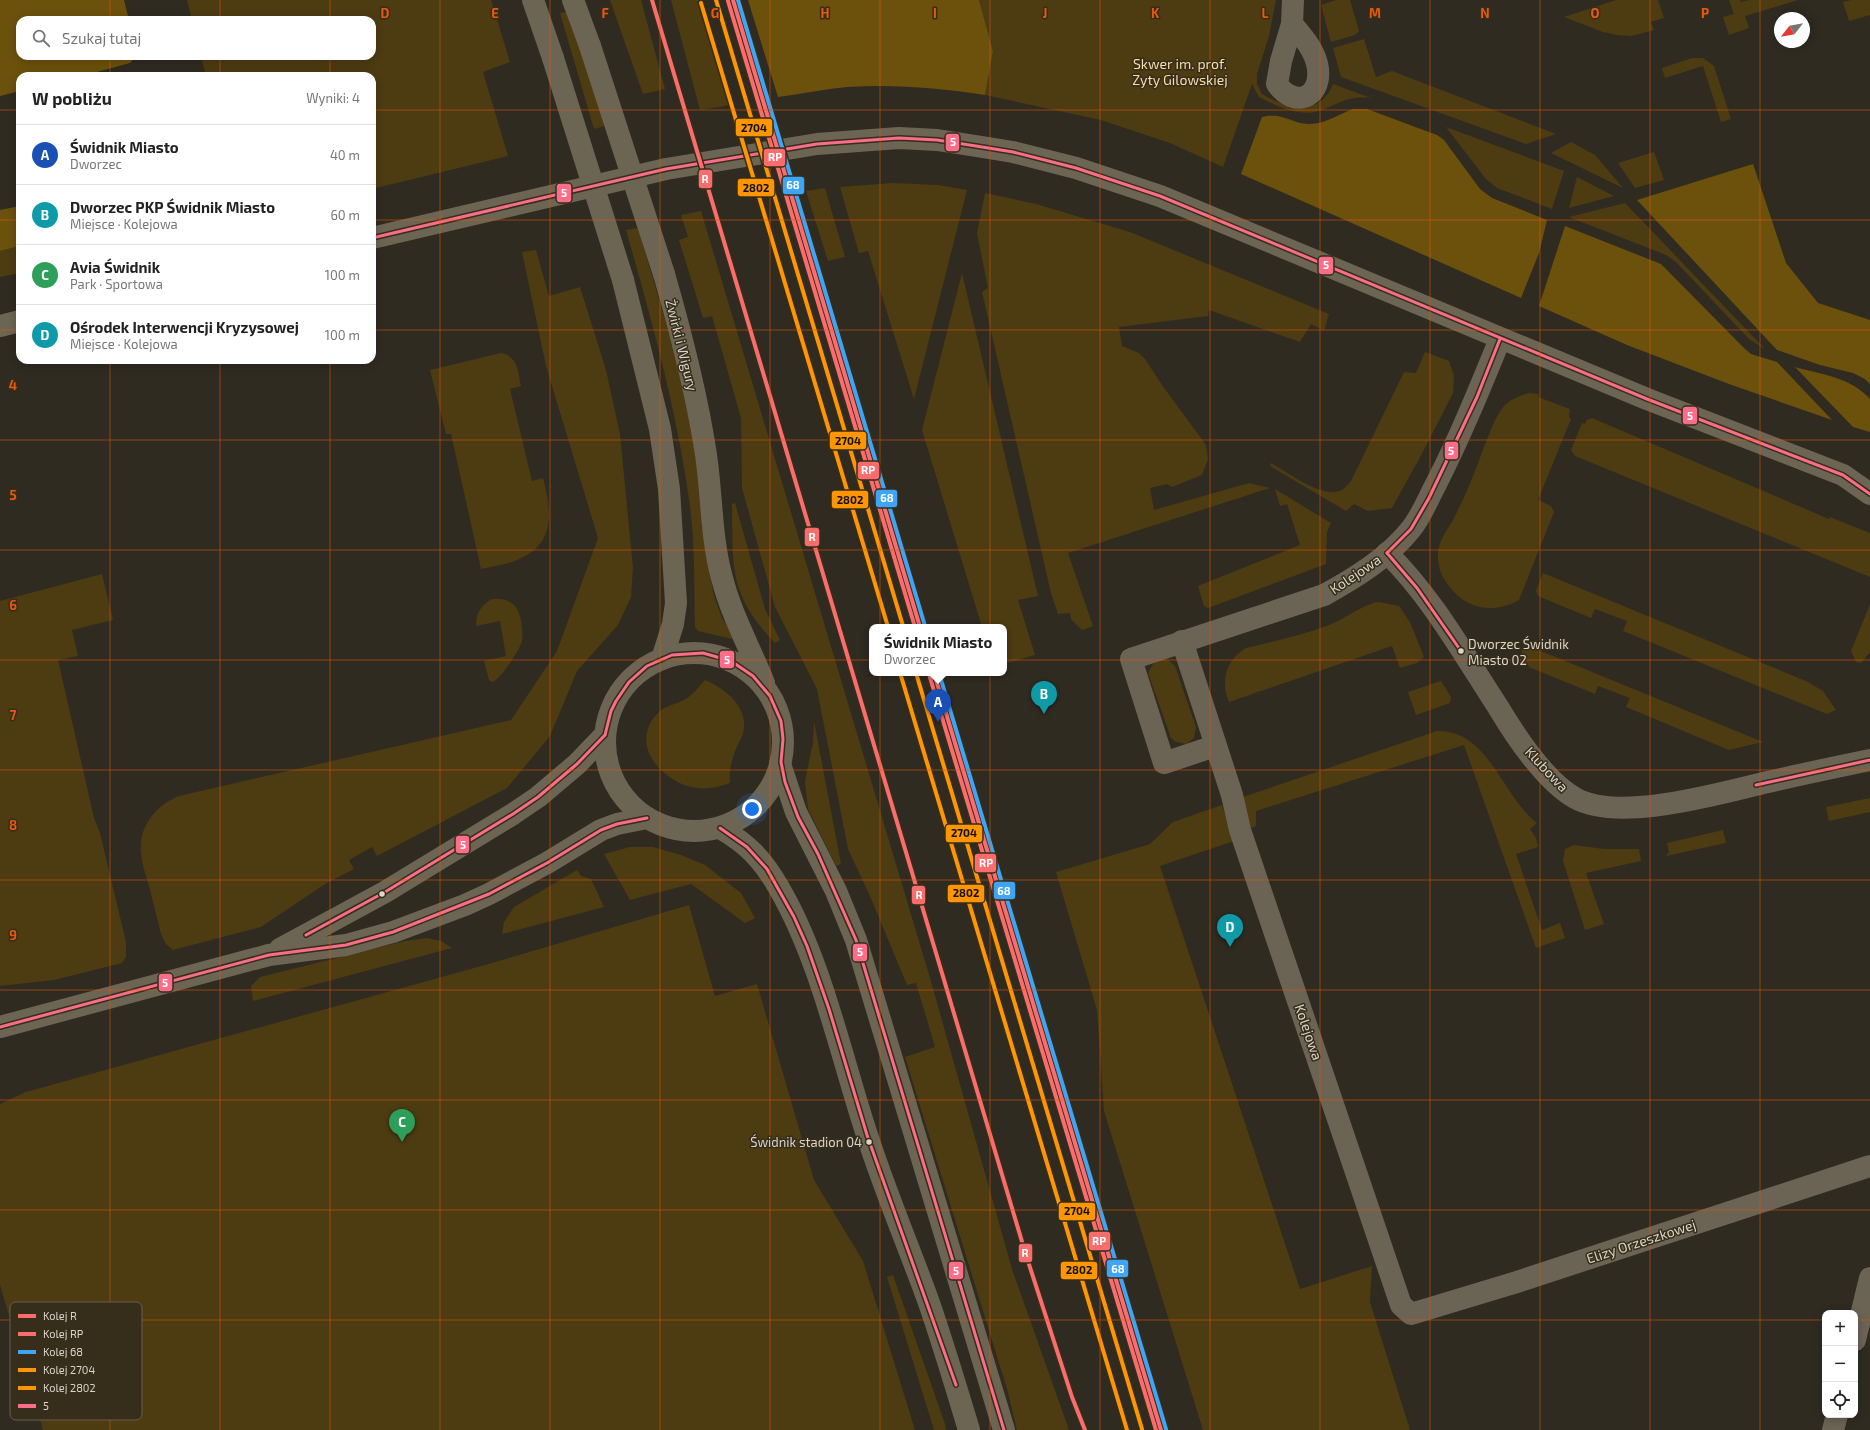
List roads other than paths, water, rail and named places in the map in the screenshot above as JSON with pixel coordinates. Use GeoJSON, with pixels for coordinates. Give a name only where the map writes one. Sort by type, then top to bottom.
{"type":"FeatureCollection","features":[{"type":"Feature","properties":{"kind":"main road"},"geometry":{"type":"LineString","coordinates":[[533,0],[553,58],[623,280],[660,429],[669,489],[676,603],[673,624],[662,659]]}},
{"type":"Feature","properties":{"kind":"main road","name":"Żwirki i Wigury"},"geometry":{"type":"LineString","coordinates":[[573,0],[590,46],[664,274],[688,362],[706,454],[716,553],[721,578],[769,695]]}},
{"type":"Feature","properties":{"kind":"main road"},"geometry":{"type":"LineString","coordinates":[[376,237],[538,198],[710,161],[837,141],[877,138],[918,138],[1013,152],[1115,180],[1167,199],[1500,339],[1686,415],[1843,475],[1870,494]]}},
{"type":"Feature","properties":{"kind":"main road"},"geometry":{"type":"LineString","coordinates":[[0,326],[16,322]]}},
{"type":"Feature","properties":{"kind":"main road"},"geometry":{"type":"LineString","coordinates":[[1843,475],[1870,477]]}},
{"type":"Feature","properties":{"kind":"main road"},"geometry":{"type":"LineString","coordinates":[[698,653],[733,662],[754,676],[769,695],[778,713],[783,733],[784,744],[780,764],[772,785],[759,804],[741,818],[720,828],[688,831],[667,827],[647,818],[629,803],[615,782],[607,760],[605,736],[610,714],[619,693],[642,669],[674,655],[698,653]]}},
{"type":"Feature","properties":{"kind":"main road"},"geometry":{"type":"LineString","coordinates":[[269,955],[379,896],[513,814],[538,797],[577,764],[605,736]]}},
{"type":"Feature","properties":{"kind":"main road"},"geometry":{"type":"LineString","coordinates":[[780,764],[796,812],[836,891],[856,940],[1004,1430]]}},
{"type":"Feature","properties":{"kind":"main road"},"geometry":{"type":"LineString","coordinates":[[0,1027],[269,955],[346,945],[393,932],[464,905],[516,880],[601,830],[617,824],[647,818]]}},
{"type":"Feature","properties":{"kind":"main road"},"geometry":{"type":"LineString","coordinates":[[720,828],[750,848],[760,859],[780,890],[791,912],[815,972],[867,1135],[928,1302],[969,1430]]}},
{"type":"Feature","properties":{"kind":"street"},"geometry":{"type":"LineString","coordinates":[[1292,24],[1293,0]]}},
{"type":"Feature","properties":{"kind":"street","name":"Kolejowa"},"geometry":{"type":"LineString","coordinates":[[1215,746],[1164,763],[1131,659],[1324,595],[1346,583],[1387,553],[1411,529],[1429,498],[1477,397],[1500,339]]}},
{"type":"Feature","properties":{"kind":"street","name":"Klubowa"},"geometry":{"type":"LineString","coordinates":[[1387,553],[1406,572],[1430,604],[1506,720],[1538,763],[1566,792],[1586,803],[1610,807],[1648,806],[1702,797],[1870,760]]}},
{"type":"Feature","properties":{"kind":"street","name":"Kolejowa"},"geometry":{"type":"LineString","coordinates":[[1182,641],[1232,795],[1240,830],[1401,1305],[1411,1314]]}},
{"type":"Feature","properties":{"kind":"street","name":"Elizy Orzeszkowej"},"geometry":{"type":"LineString","coordinates":[[1411,1314],[1516,1282],[1870,1166]]}},
{"type":"Feature","properties":{"kind":"street"},"geometry":{"type":"LineString","coordinates":[[1858,1328],[1870,1278]]}},
{"type":"Feature","properties":{"kind":"street"},"geometry":{"type":"LineString","coordinates":[[1833,1430],[1836,1418]]}},
{"type":"Feature","properties":{"kind":"rail line","name":"R"},"geometry":{"type":"LineString","coordinates":[[652,0],[1026,1255],[1072,1397],[1085,1430]]}},
{"type":"Feature","properties":{"kind":"rail line","name":"2704"},"geometry":{"type":"LineString","coordinates":[[716,0],[902,624]]}},
{"type":"Feature","properties":{"kind":"rail line","name":"R"},"geometry":{"type":"LineString","coordinates":[[733,0],[919,624]]}},
{"type":"Feature","properties":{"kind":"rail line","name":"68"},"geometry":{"type":"LineString","coordinates":[[738,0],[924,624]]}},
{"type":"Feature","properties":{"kind":"rail line","name":"RP"},"geometry":{"type":"LineString","coordinates":[[728,1],[914,624]]}},
{"type":"Feature","properties":{"kind":"rail line","name":"2802"},"geometry":{"type":"LineString","coordinates":[[701,3],[887,624]]}},
{"type":"Feature","properties":{"kind":"rail line","name":"2802"},"geometry":{"type":"LineString","coordinates":[[901,676],[1127,1430]]}},
{"type":"Feature","properties":{"kind":"rail line","name":"2704"},"geometry":{"type":"LineString","coordinates":[[917,676],[1142,1429]]}},
{"type":"Feature","properties":{"kind":"rail line","name":"RP"},"geometry":{"type":"LineString","coordinates":[[930,676],[1156,1430]]}},
{"type":"Feature","properties":{"kind":"rail line","name":"R"},"geometry":{"type":"LineString","coordinates":[[935,676],[1161,1430]]}},
{"type":"Feature","properties":{"kind":"rail line","name":"68"},"geometry":{"type":"LineString","coordinates":[[940,676],[1166,1429]]}},
{"type":"Feature","properties":{"kind":"place","name":"Dworzec Świdnik Miasto 02"},"geometry":{"type":"Point","coordinates":[1461,651]}},
{"type":"Feature","properties":{"kind":"place","name":"Dworzec PKP Świdnik Miasto"},"geometry":{"type":"Point","coordinates":[1044,714]}},
{"type":"Feature","properties":{"kind":"place","name":"Świdnik Miasto"},"geometry":{"type":"Point","coordinates":[938,722]}},
{"type":"Feature","properties":{"kind":"place","name":"Ośrodek Interwencji Kryzysowej"},"geometry":{"type":"Point","coordinates":[1230,947]}},
{"type":"Feature","properties":{"kind":"place","name":"Avia Świdnik"},"geometry":{"type":"Point","coordinates":[402,1142]}},
{"type":"Feature","properties":{"kind":"place","name":"Świdnik stadion 04"},"geometry":{"type":"Point","coordinates":[869,1142]}},
{"type":"Feature","properties":{"kind":"park label","name":"Skwer im. prof. Zyty Gilowskiej"},"geometry":{"type":"Point","coordinates":[1180,72]}}]}
